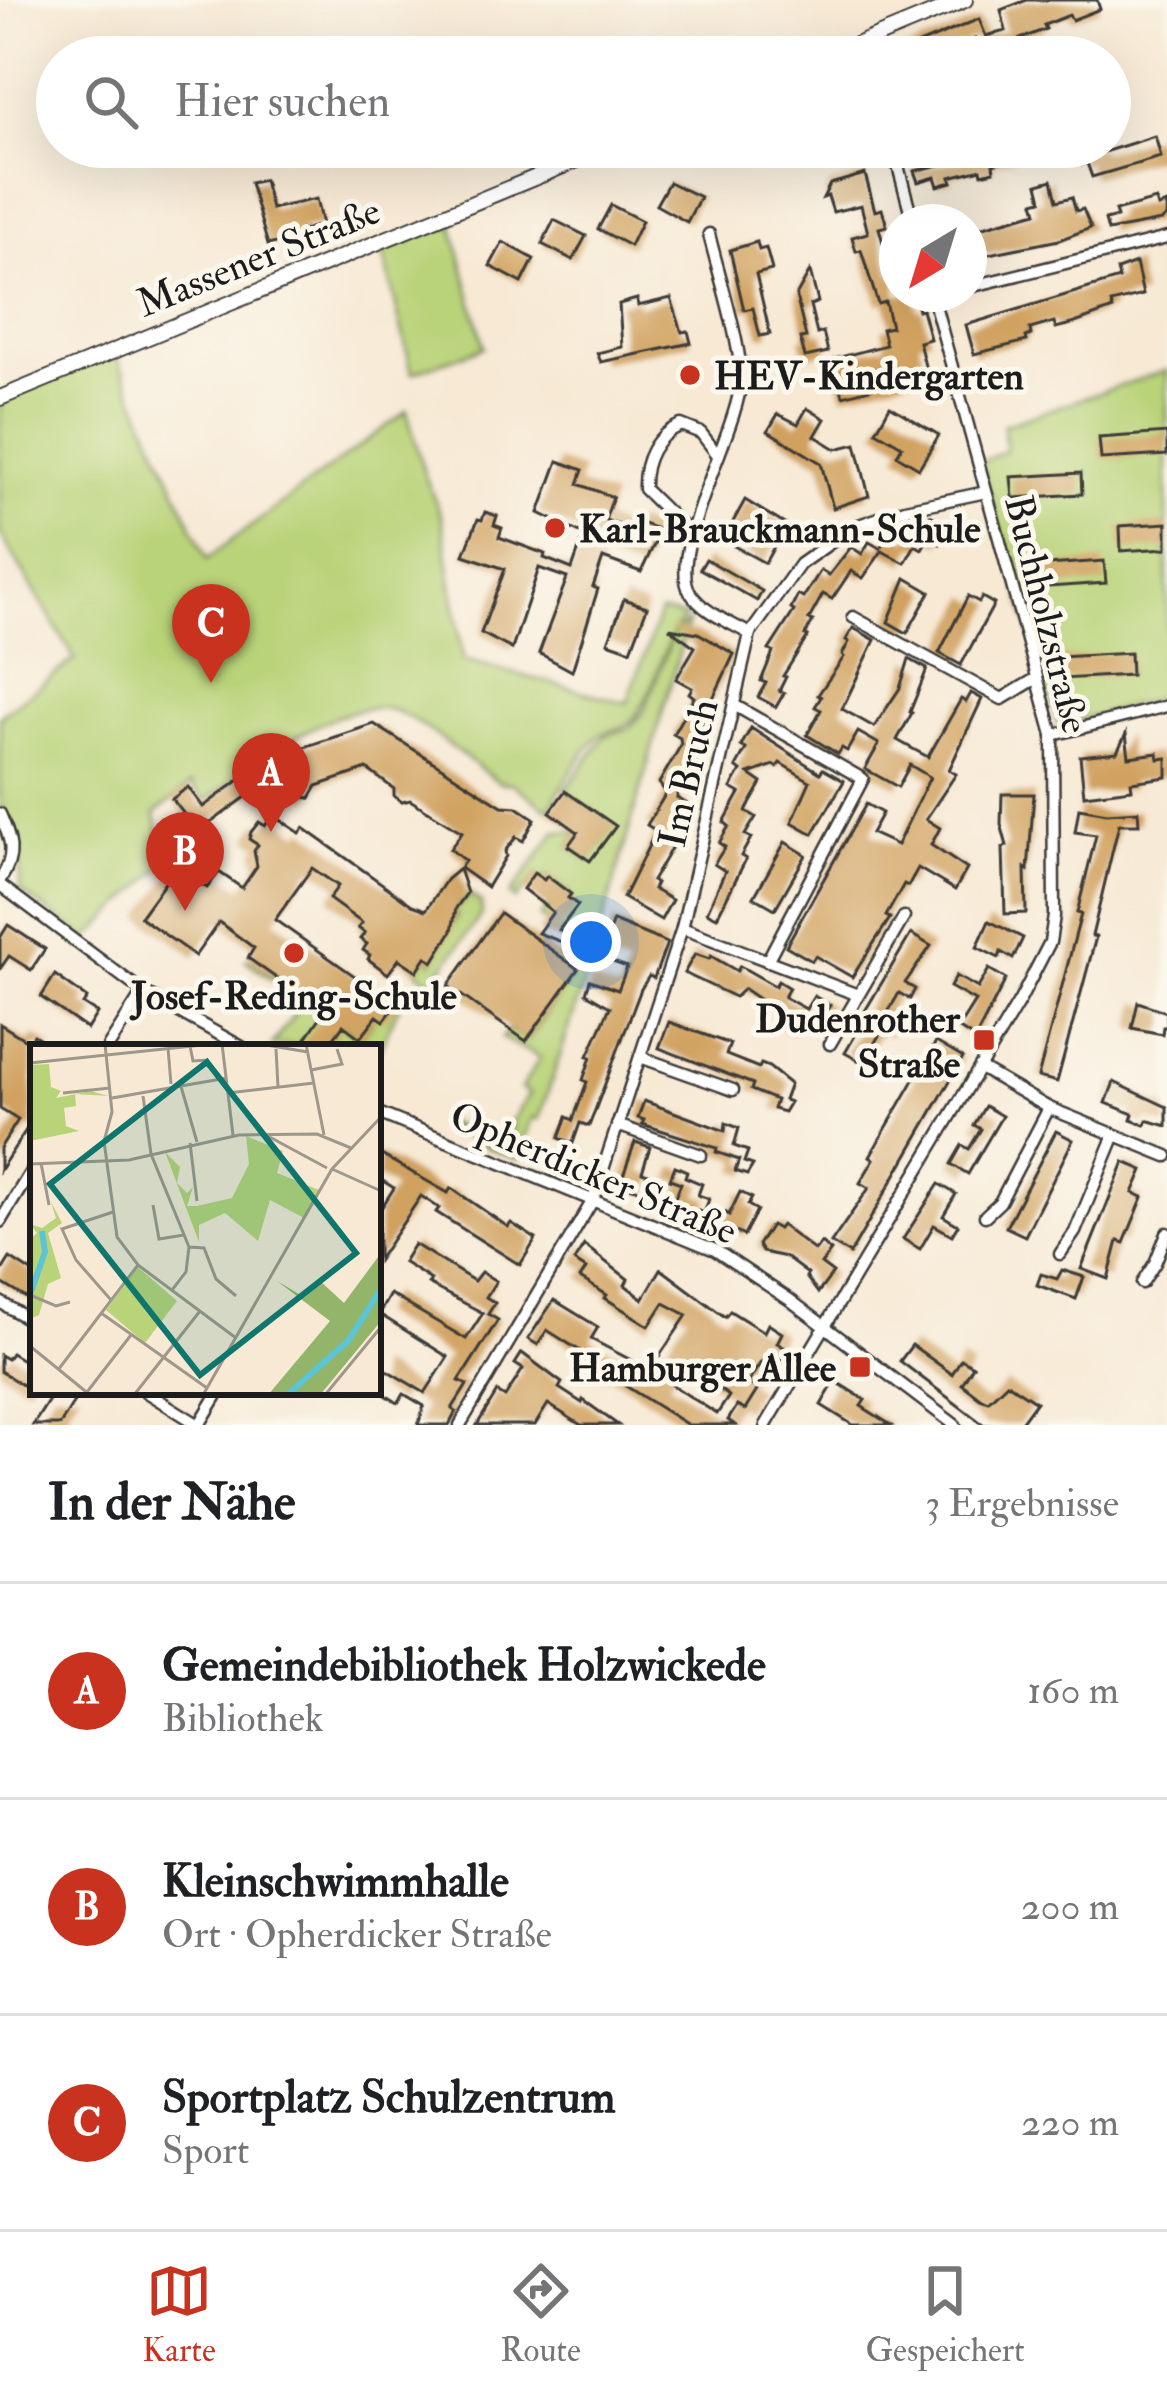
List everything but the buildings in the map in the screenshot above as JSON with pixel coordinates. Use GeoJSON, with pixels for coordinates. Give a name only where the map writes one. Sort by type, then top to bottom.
{"type":"FeatureCollection","features":[{"type":"Feature","properties":{"kind":"street"},"geometry":{"type":"LineString","coordinates":[[893,36],[965,0]]}},
{"type":"Feature","properties":{"kind":"street","name":"Massener Straße"},"geometry":{"type":"LineString","coordinates":[[0,398],[558,168]]}},
{"type":"Feature","properties":{"kind":"street"},"geometry":{"type":"LineString","coordinates":[[899,168],[908,204]]}},
{"type":"Feature","properties":{"kind":"street"},"geometry":{"type":"LineString","coordinates":[[709,234],[741,374],[684,574],[692,596],[750,634]]}},
{"type":"Feature","properties":{"kind":"street"},"geometry":{"type":"LineString","coordinates":[[987,283],[1167,238]]}},
{"type":"Feature","properties":{"kind":"street","name":"Buchholzstraße"},"geometry":{"type":"LineString","coordinates":[[827,1327],[1050,942],[1056,851],[1053,735],[940,312]]}},
{"type":"Feature","properties":{"kind":"street"},"geometry":{"type":"LineString","coordinates":[[693,537],[644,489],[644,476],[660,437],[681,425],[701,434],[716,454]]}},
{"type":"Feature","properties":{"kind":"street","name":"Im Bruch"},"geometry":{"type":"LineString","coordinates":[[460,1425],[592,1200],[682,928],[750,634],[787,578],[824,544],[853,527],[905,509],[986,492]]}},
{"type":"Feature","properties":{"kind":"street"},"geometry":{"type":"LineString","coordinates":[[853,617],[1002,699],[1037,678]]}},
{"type":"Feature","properties":{"kind":"street"},"geometry":{"type":"LineString","coordinates":[[734,705],[862,779],[766,961]]}},
{"type":"Feature","properties":{"kind":"street"},"geometry":{"type":"LineString","coordinates":[[1053,735],[1167,706]]}},
{"type":"Feature","properties":{"kind":"street"},"geometry":{"type":"LineString","coordinates":[[0,814],[13,845],[12,861],[0,883],[143,992],[237,1044]]}},
{"type":"Feature","properties":{"kind":"street"},"geometry":{"type":"LineString","coordinates":[[830,1044],[904,917]]}},
{"type":"Feature","properties":{"kind":"street"},"geometry":{"type":"LineString","coordinates":[[682,928],[858,995]]}},
{"type":"Feature","properties":{"kind":"street"},"geometry":{"type":"LineString","coordinates":[[110,1044],[143,992]]}},
{"type":"Feature","properties":{"kind":"street"},"geometry":{"type":"LineString","coordinates":[[640,1058],[733,1090]]}},
{"type":"Feature","properties":{"kind":"street"},"geometry":{"type":"LineString","coordinates":[[980,1069],[1049,1108],[1167,1156]]}},
{"type":"Feature","properties":{"kind":"street"},"geometry":{"type":"LineString","coordinates":[[985,1216],[1000,1202],[1049,1108]]}},
{"type":"Feature","properties":{"kind":"street","name":"Opherdicker Straße"},"geometry":{"type":"LineString","coordinates":[[381,1114],[715,1250],[827,1327],[955,1425]]}},
{"type":"Feature","properties":{"kind":"street"},"geometry":{"type":"LineString","coordinates":[[617,1125],[701,1155]]}},
{"type":"Feature","properties":{"kind":"street"},"geometry":{"type":"LineString","coordinates":[[1060,1254],[1075,1232],[1114,1137]]}},
{"type":"Feature","properties":{"kind":"street"},"geometry":{"type":"LineString","coordinates":[[0,1222],[5,1201],[30,1172]]}},
{"type":"Feature","properties":{"kind":"street"},"geometry":{"type":"LineString","coordinates":[[1142,1283],[1167,1233]]}},
{"type":"Feature","properties":{"kind":"street"},"geometry":{"type":"LineString","coordinates":[[0,1302],[30,1320]]}},
{"type":"Feature","properties":{"kind":"street"},"geometry":{"type":"LineString","coordinates":[[766,1425],[827,1327]]}},
{"type":"Feature","properties":{"kind":"street"},"geometry":{"type":"LineString","coordinates":[[151,1395],[199,1425],[217,1395]]}},
{"type":"Feature","properties":{"kind":"green space"},"geometry":{"type":"Polygon","coordinates":[[[451,219],[484,347],[412,373],[382,247],[451,219]]]}},
{"type":"Feature","properties":{"kind":"green space"},"geometry":{"type":"Polygon","coordinates":[[[114,351],[207,559],[407,411],[442,518],[463,660],[627,703],[660,612],[685,617],[635,716],[597,738],[548,809],[511,783],[500,783],[400,713],[378,708],[326,721],[271,753],[205,801],[191,784],[155,814],[161,838],[174,856],[87,939],[20,891],[20,839],[0,804],[0,716],[75,659],[0,533],[0,401],[114,351]]]}},
{"type":"Feature","properties":{"kind":"green space"},"geometry":{"type":"Polygon","coordinates":[[[1167,370],[1167,695],[1058,726],[981,462],[1006,450],[1003,425],[1167,370]]]}},
{"type":"Feature","properties":{"kind":"green space"},"geometry":{"type":"Polygon","coordinates":[[[688,622],[597,943],[539,1119],[532,1118],[518,1159],[466,1138],[439,1118],[498,1146],[503,1135],[509,1135],[513,1127],[509,1125],[529,1094],[521,1089],[540,1058],[502,1038],[509,1029],[527,1041],[578,969],[561,956],[572,939],[540,917],[547,907],[565,921],[577,905],[568,898],[570,893],[547,876],[544,880],[535,874],[516,900],[510,895],[556,831],[578,832],[569,846],[589,861],[615,826],[565,791],[605,736],[630,728],[645,709],[674,633],[688,622]]]}},
{"type":"Feature","properties":{"kind":"green space"},"geometry":{"type":"Polygon","coordinates":[[[470,895],[481,903],[482,914],[432,983],[417,971],[426,957],[433,962],[457,916],[454,910],[470,895]]]}},
{"type":"Feature","properties":{"kind":"green space"},"geometry":{"type":"Polygon","coordinates":[[[248,958],[360,1038],[372,1022],[361,1014],[383,990],[400,1003],[381,1046],[273,1044],[303,1002],[248,958]]]}},
{"type":"Feature","properties":{"kind":"place","name":"HEV-Kindergarten"},"geometry":{"type":"Point","coordinates":[690,375]}},
{"type":"Feature","properties":{"kind":"place","name":"Karl-Brauckmann-Schule"},"geometry":{"type":"Point","coordinates":[555,528]}},
{"type":"Feature","properties":{"kind":"place","name":"Sportplatz Schulzentrum"},"geometry":{"type":"Point","coordinates":[211,683]}},
{"type":"Feature","properties":{"kind":"place","name":"Gemeindebibliothek Holzwickede"},"geometry":{"type":"Point","coordinates":[271,832]}},
{"type":"Feature","properties":{"kind":"place","name":"Kleinschwimmhalle"},"geometry":{"type":"Point","coordinates":[185,911]}},
{"type":"Feature","properties":{"kind":"place","name":"Josef-Reding-Schule"},"geometry":{"type":"Point","coordinates":[294,953]}},
{"type":"Feature","properties":{"kind":"place","name":"Dudenrother Straße"},"geometry":{"type":"Point","coordinates":[984,1040]}},
{"type":"Feature","properties":{"kind":"place","name":"Hamburger Allee"},"geometry":{"type":"Point","coordinates":[860,1367]}}]}
